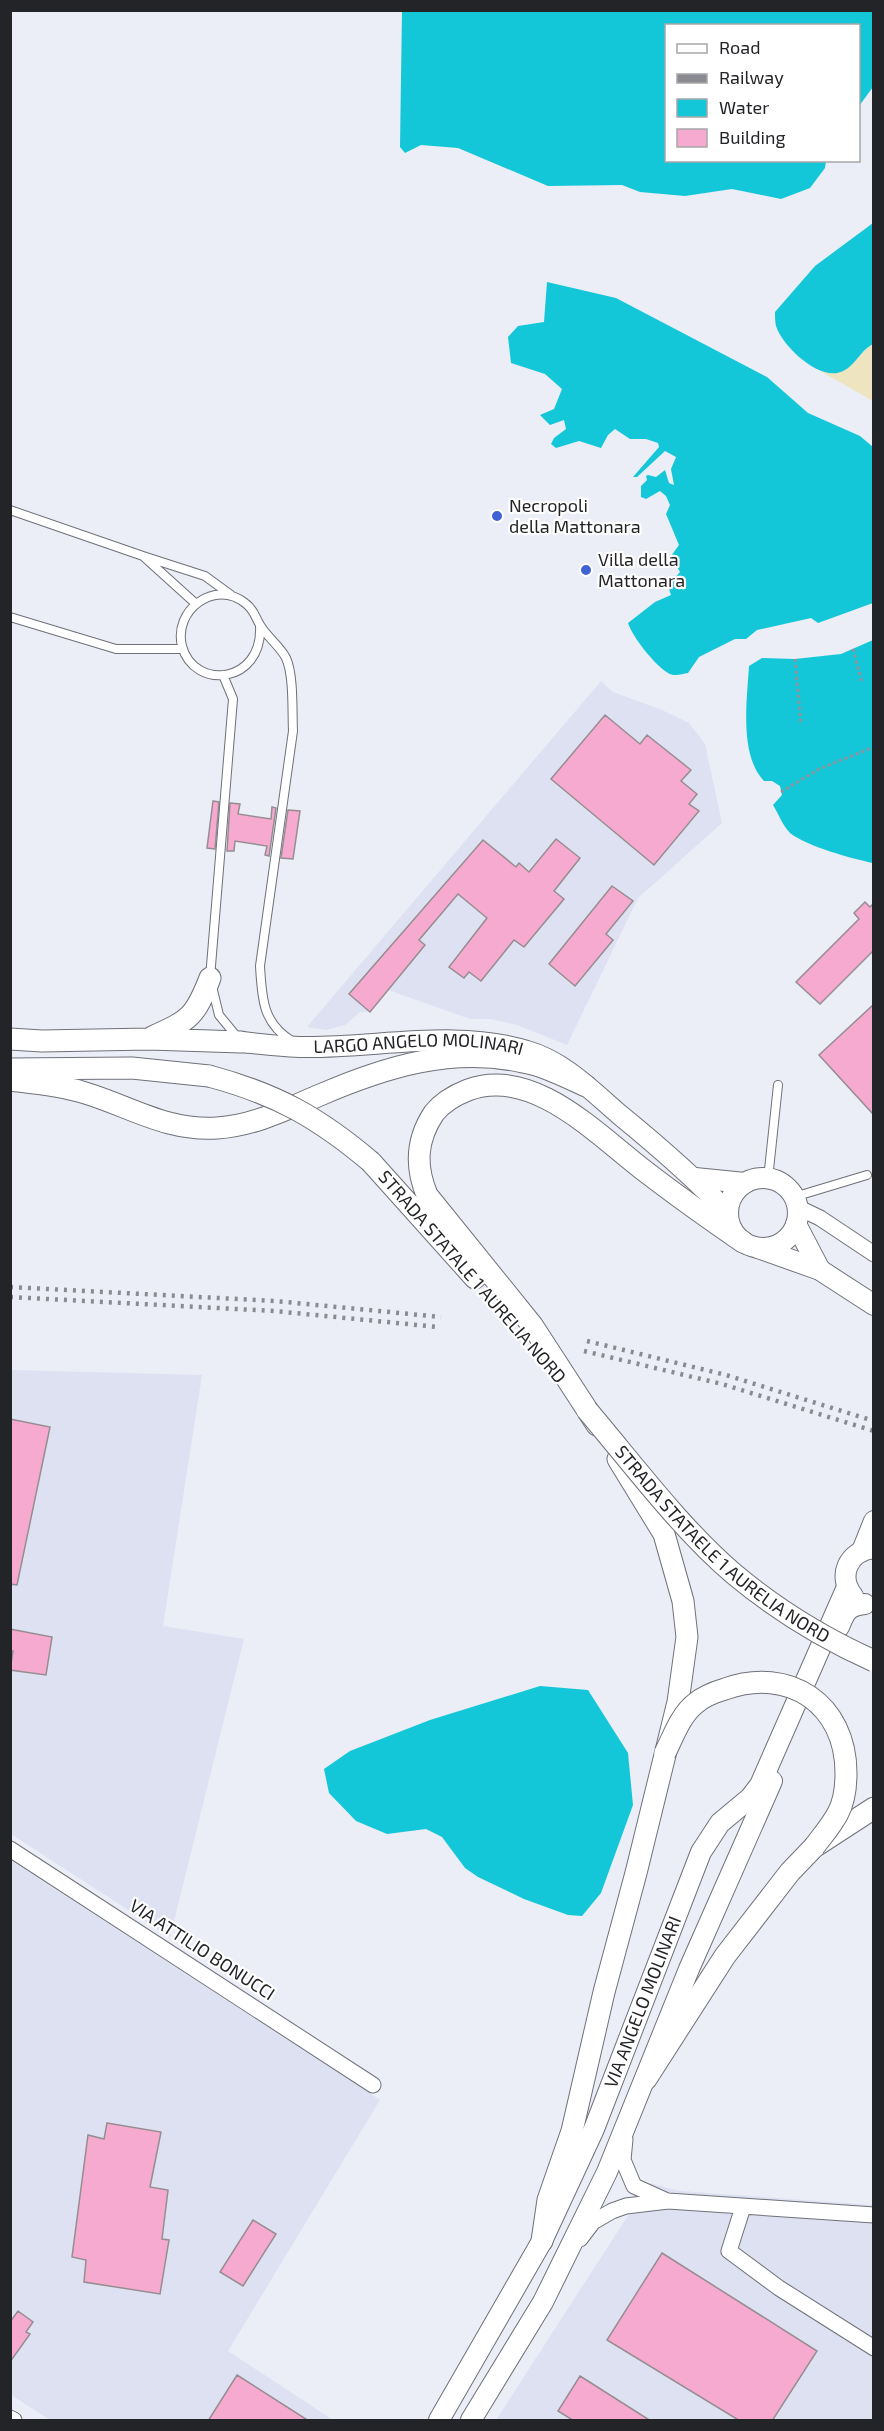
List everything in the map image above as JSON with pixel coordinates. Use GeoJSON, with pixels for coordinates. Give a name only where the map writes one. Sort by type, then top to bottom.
{"type":"FeatureCollection","features":[{"type":"Feature","properties":{"kind":"main road"},"geometry":{"type":"LineString","coordinates":[[149,1039],[185,1022],[199,1007],[210,978]]}},
{"type":"Feature","properties":{"kind":"main road"},"geometry":{"type":"LineString","coordinates":[[10,1039],[42,1041],[149,1039],[241,1042]]}},
{"type":"Feature","properties":{"kind":"main road"},"geometry":{"type":"LineString","coordinates":[[10,1080],[83,1092],[154,1120],[185,1128],[217,1128],[257,1120],[362,1077],[413,1062],[449,1057],[483,1057],[523,1062],[555,1072],[586,1086]]}},
{"type":"Feature","properties":{"kind":"main road","name":"STRADA STATALE 1 AURELIA NORD"},"geometry":{"type":"LineString","coordinates":[[10,1069],[132,1068],[209,1076],[261,1092],[304,1112],[339,1135],[371,1162],[461,1261],[573,1392]]}},
{"type":"Feature","properties":{"kind":"main road"},"geometry":{"type":"LineString","coordinates":[[543,2241],[548,2200],[572,2131],[604,1992],[678,1702],[687,1637],[683,1601],[664,1534],[587,1410],[573,1392],[532,1325],[427,1195],[419,1177],[420,1143],[435,1112],[454,1095],[485,1085],[506,1084],[541,1096],[590,1128],[648,1174],[749,1245]]}},
{"type":"Feature","properties":{"kind":"main road","name":"STRADA STATAELE 1 AURELIA NORD"},"geometry":{"type":"LineString","coordinates":[[587,1410],[700,1541],[733,1573],[793,1619],[873,1661]]}},
{"type":"Feature","properties":{"kind":"main road"},"geometry":{"type":"LineString","coordinates":[[646,2079],[725,1956],[790,1872],[814,1847],[838,1813],[846,1783],[846,1754],[838,1731],[826,1712],[809,1695],[782,1683],[737,1684],[695,1703],[681,1720],[665,1753]]}},
{"type":"Feature","properties":{"kind":"main road"},"geometry":{"type":"LineString","coordinates":[[814,1847],[873,1808]]}},
{"type":"Feature","properties":{"kind":"street","name":"LARGO ANGELO MOLINARI"},"geometry":{"type":"LineString","coordinates":[[241,1042],[304,1047],[446,1041],[486,1043],[528,1051],[558,1066],[586,1086],[695,1178],[728,1213]]}},
{"type":"Feature","properties":{"kind":"street"},"geometry":{"type":"LineString","coordinates":[[695,1178],[746,1183]]}},
{"type":"Feature","properties":{"kind":"street"},"geometry":{"type":"LineString","coordinates":[[820,1270],[787,1188],[768,1179],[756,1179],[736,1191],[730,1201],[728,1213],[729,1224],[735,1234],[749,1245],[820,1270],[873,1305]]}},
{"type":"Feature","properties":{"kind":"street"},"geometry":{"type":"LineString","coordinates":[[749,1245],[776,1245],[785,1240],[796,1209]]}},
{"type":"Feature","properties":{"kind":"street"},"geometry":{"type":"LineString","coordinates":[[796,1209],[820,1218],[873,1254]]}},
{"type":"Feature","properties":{"kind":"street","name":"VIA ANGELO MOLINARI"},"geometry":{"type":"LineString","coordinates":[[439,2421],[543,2241],[594,2129],[701,1852],[720,1823],[750,1798],[760,1785],[846,1587],[846,1570],[855,1555],[868,1550],[873,1521]]}},
{"type":"Feature","properties":{"kind":"street"},"geometry":{"type":"LineString","coordinates":[[846,1587],[857,1600],[869,1605]]}},
{"type":"Feature","properties":{"kind":"street","name":"VIA ANGELO MOLINARI"},"geometry":{"type":"LineString","coordinates":[[471,2421],[543,2302],[607,2172],[689,1969],[846,1609],[853,1605],[869,1605]]}},
{"type":"Feature","properties":{"kind":"street","name":"VIA ATTILIO BONUCCI"},"geometry":{"type":"LineString","coordinates":[[10,1849],[373,2085]]}},
{"type":"Feature","properties":{"kind":"street"},"geometry":{"type":"LineString","coordinates":[[627,2119],[623,2160],[634,2187],[668,2201]]}},
{"type":"Feature","properties":{"kind":"street"},"geometry":{"type":"LineString","coordinates":[[568,2253],[593,2222],[626,2206],[668,2201],[873,2215]]}},
{"type":"Feature","properties":{"kind":"street"},"geometry":{"type":"LineString","coordinates":[[743,2207],[729,2251],[779,2288],[873,2348]]}},
{"type":"Feature","properties":{"kind":"lane"},"geometry":{"type":"LineString","coordinates":[[10,510],[205,576],[245,602],[255,613],[260,626],[261,640],[257,653],[237,672],[223,675],[209,674],[189,660],[183,649],[180,637],[182,624],[187,612],[195,603],[219,594],[233,596]]}},
{"type":"Feature","properties":{"kind":"lane"},"geometry":{"type":"LineString","coordinates":[[143,556],[195,603]]}},
{"type":"Feature","properties":{"kind":"lane"},"geometry":{"type":"LineString","coordinates":[[10,617],[116,649],[183,649]]}},
{"type":"Feature","properties":{"kind":"lane"},"geometry":{"type":"LineString","coordinates":[[260,626],[286,658],[292,692],[293,731],[260,966],[262,1000],[270,1020],[282,1035],[304,1047]]}},
{"type":"Feature","properties":{"kind":"lane"},"geometry":{"type":"LineString","coordinates":[[223,675],[233,699],[210,978],[219,1015],[241,1042]]}},
{"type":"Feature","properties":{"kind":"lane"},"geometry":{"type":"LineString","coordinates":[[768,1179],[778,1085]]}},
{"type":"Feature","properties":{"kind":"lane"},"geometry":{"type":"LineString","coordinates":[[796,1209],[867,1175]]}},
{"type":"Feature","properties":{"kind":"path"},"geometry":{"type":"LineString","coordinates":[[853,649],[862,683]]}},
{"type":"Feature","properties":{"kind":"path"},"geometry":{"type":"LineString","coordinates":[[795,659],[801,725]]}},
{"type":"Feature","properties":{"kind":"path"},"geometry":{"type":"LineString","coordinates":[[781,792],[819,769],[873,747]]}},
{"type":"Feature","properties":{"kind":"shaded area"},"geometry":{"type":"Polygon","coordinates":[[[601,681],[613,692],[662,710],[689,723],[705,744],[722,823],[638,898],[567,1045],[517,1025],[491,1019],[470,1019],[388,990],[370,1012],[360,1012],[345,1025],[326,1030],[307,1027],[601,681]]]}},
{"type":"Feature","properties":{"kind":"shaded area"},"geometry":{"type":"Polygon","coordinates":[[[10,1370],[202,1375],[163,1626],[244,1639],[170,1937],[11,1834],[10,1370]]]}},
{"type":"Feature","properties":{"kind":"shaded area"},"geometry":{"type":"Polygon","coordinates":[[[10,1860],[380,2100],[228,2351],[333,2420],[50,2420],[11,2395],[10,1860]]]}},
{"type":"Feature","properties":{"kind":"shaded area"},"geometry":{"type":"Polygon","coordinates":[[[649,2183],[680,2191],[873,2205],[873,2420],[496,2420],[649,2183]]]}},
{"type":"Feature","properties":{"kind":"sand"},"geometry":{"type":"Polygon","coordinates":[[[872,344],[873,401],[820,371],[831,372],[845,369],[872,344]]]}},
{"type":"Feature","properties":{"kind":"water"},"geometry":{"type":"Polygon","coordinates":[[[402,11],[873,11],[873,87],[860,105],[860,24],[665,24],[665,162],[826,162],[825,168],[810,188],[781,199],[732,189],[685,196],[640,192],[622,185],[548,186],[458,148],[421,145],[405,153],[400,147],[402,11]]]}},
{"type":"Feature","properties":{"kind":"water"},"geometry":{"type":"Polygon","coordinates":[[[873,223],[873,344],[843,371],[828,373],[819,370],[800,358],[785,342],[776,326],[775,312],[815,266],[873,223]]]}},
{"type":"Feature","properties":{"kind":"water"},"geometry":{"type":"Polygon","coordinates":[[[547,282],[616,298],[767,377],[808,413],[860,436],[873,447],[873,603],[818,623],[811,618],[757,630],[746,639],[735,639],[699,657],[688,673],[670,674],[657,664],[639,643],[628,623],[655,602],[671,595],[668,586],[680,572],[671,556],[679,545],[666,514],[670,505],[666,496],[660,491],[646,499],[641,497],[641,486],[647,480],[648,475],[656,477],[665,470],[669,483],[674,485],[671,469],[676,457],[665,451],[637,477],[633,477],[659,447],[658,443],[646,439],[630,439],[615,429],[608,435],[601,448],[579,441],[556,448],[551,444],[554,438],[566,429],[564,420],[550,425],[540,415],[554,409],[562,389],[545,374],[511,363],[508,337],[518,326],[544,322],[547,282]]]}},
{"type":"Feature","properties":{"kind":"water"},"geometry":{"type":"Polygon","coordinates":[[[873,640],[873,863],[818,847],[797,838],[787,830],[773,805],[782,795],[780,786],[772,781],[764,781],[751,757],[746,710],[749,666],[762,658],[795,659],[841,654],[873,640]]]}},
{"type":"Feature","properties":{"kind":"water"},"geometry":{"type":"Polygon","coordinates":[[[540,1686],[588,1690],[628,1753],[633,1805],[601,1893],[582,1916],[568,1915],[524,1899],[478,1877],[465,1868],[442,1837],[426,1829],[387,1834],[356,1821],[329,1793],[324,1769],[350,1751],[430,1720],[540,1686]]]}},
{"type":"Feature","properties":{"kind":"building"},"geometry":{"type":"Polygon","coordinates":[[[605,715],[640,744],[647,735],[691,770],[681,781],[697,794],[689,804],[699,811],[654,865],[551,779],[605,715]]]}},
{"type":"Feature","properties":{"kind":"building"},"geometry":{"type":"Polygon","coordinates":[[[213,801],[219,802],[215,849],[207,848],[213,801]]]}},
{"type":"Feature","properties":{"kind":"building"},"geometry":{"type":"Polygon","coordinates":[[[230,803],[240,804],[238,814],[271,819],[272,807],[276,808],[269,856],[265,855],[267,846],[235,841],[234,851],[227,851],[230,803]]]}},
{"type":"Feature","properties":{"kind":"building"},"geometry":{"type":"Polygon","coordinates":[[[288,810],[300,811],[293,859],[281,858],[288,810]]]}},
{"type":"Feature","properties":{"kind":"building"},"geometry":{"type":"Polygon","coordinates":[[[556,839],[580,858],[554,891],[564,899],[524,947],[514,940],[481,981],[469,972],[464,978],[449,967],[487,918],[458,894],[419,940],[425,945],[370,1012],[349,994],[483,840],[516,867],[519,863],[529,872],[556,839]]]}},
{"type":"Feature","properties":{"kind":"building"},"geometry":{"type":"Polygon","coordinates":[[[612,886],[633,901],[606,934],[613,940],[575,986],[549,964],[612,886]]]}},
{"type":"Feature","properties":{"kind":"building"},"geometry":{"type":"Polygon","coordinates":[[[865,902],[870,907],[873,904],[873,951],[820,1004],[796,982],[859,919],[854,913],[865,902]]]}},
{"type":"Feature","properties":{"kind":"building"},"geometry":{"type":"Polygon","coordinates":[[[873,1005],[873,1114],[819,1055],[873,1005]]]}},
{"type":"Feature","properties":{"kind":"building"},"geometry":{"type":"Polygon","coordinates":[[[10,1419],[50,1427],[17,1585],[10,1584],[10,1419]]]}},
{"type":"Feature","properties":{"kind":"building"},"geometry":{"type":"Polygon","coordinates":[[[10,1629],[52,1637],[46,1675],[10,1670],[13,1651],[10,1650],[10,1629]]]}},
{"type":"Feature","properties":{"kind":"building"},"geometry":{"type":"Polygon","coordinates":[[[107,2123],[161,2132],[150,2187],[168,2190],[162,2239],[169,2240],[160,2294],[84,2282],[86,2260],[72,2257],[88,2135],[104,2139],[107,2123]]]}},
{"type":"Feature","properties":{"kind":"building"},"geometry":{"type":"Polygon","coordinates":[[[253,2220],[276,2234],[243,2286],[220,2272],[253,2220]]]}},
{"type":"Feature","properties":{"kind":"building"},"geometry":{"type":"Polygon","coordinates":[[[662,2253],[817,2351],[772,2421],[740,2421],[607,2340],[662,2253]]]}},
{"type":"Feature","properties":{"kind":"building"},"geometry":{"type":"Polygon","coordinates":[[[18,2311],[33,2322],[26,2332],[30,2334],[10,2362],[10,2322],[18,2311]]]}},
{"type":"Feature","properties":{"kind":"building"},"geometry":{"type":"Polygon","coordinates":[[[237,2375],[309,2421],[208,2421],[237,2375]]]}},
{"type":"Feature","properties":{"kind":"building"},"geometry":{"type":"Polygon","coordinates":[[[580,2376],[651,2421],[574,2421],[558,2411],[580,2376]]]}},
{"type":"Feature","properties":{"kind":"railway"},"geometry":{"type":"LineString","coordinates":[[10,1287],[275,1301],[441,1317]]}},
{"type":"Feature","properties":{"kind":"railway"},"geometry":{"type":"LineString","coordinates":[[10,1297],[274,1311],[438,1327]]}},
{"type":"Feature","properties":{"kind":"railway"},"geometry":{"type":"LineString","coordinates":[[587,1341],[726,1375],[874,1421]]}},
{"type":"Feature","properties":{"kind":"railway"},"geometry":{"type":"LineString","coordinates":[[584,1351],[722,1384],[874,1431]]}},
{"type":"Feature","properties":{"kind":"place","name":"Necropoli della Mattonara"},"geometry":{"type":"Point","coordinates":[497,516]}},
{"type":"Feature","properties":{"kind":"place","name":"Villa della Mattonara"},"geometry":{"type":"Point","coordinates":[586,570]}}]}
